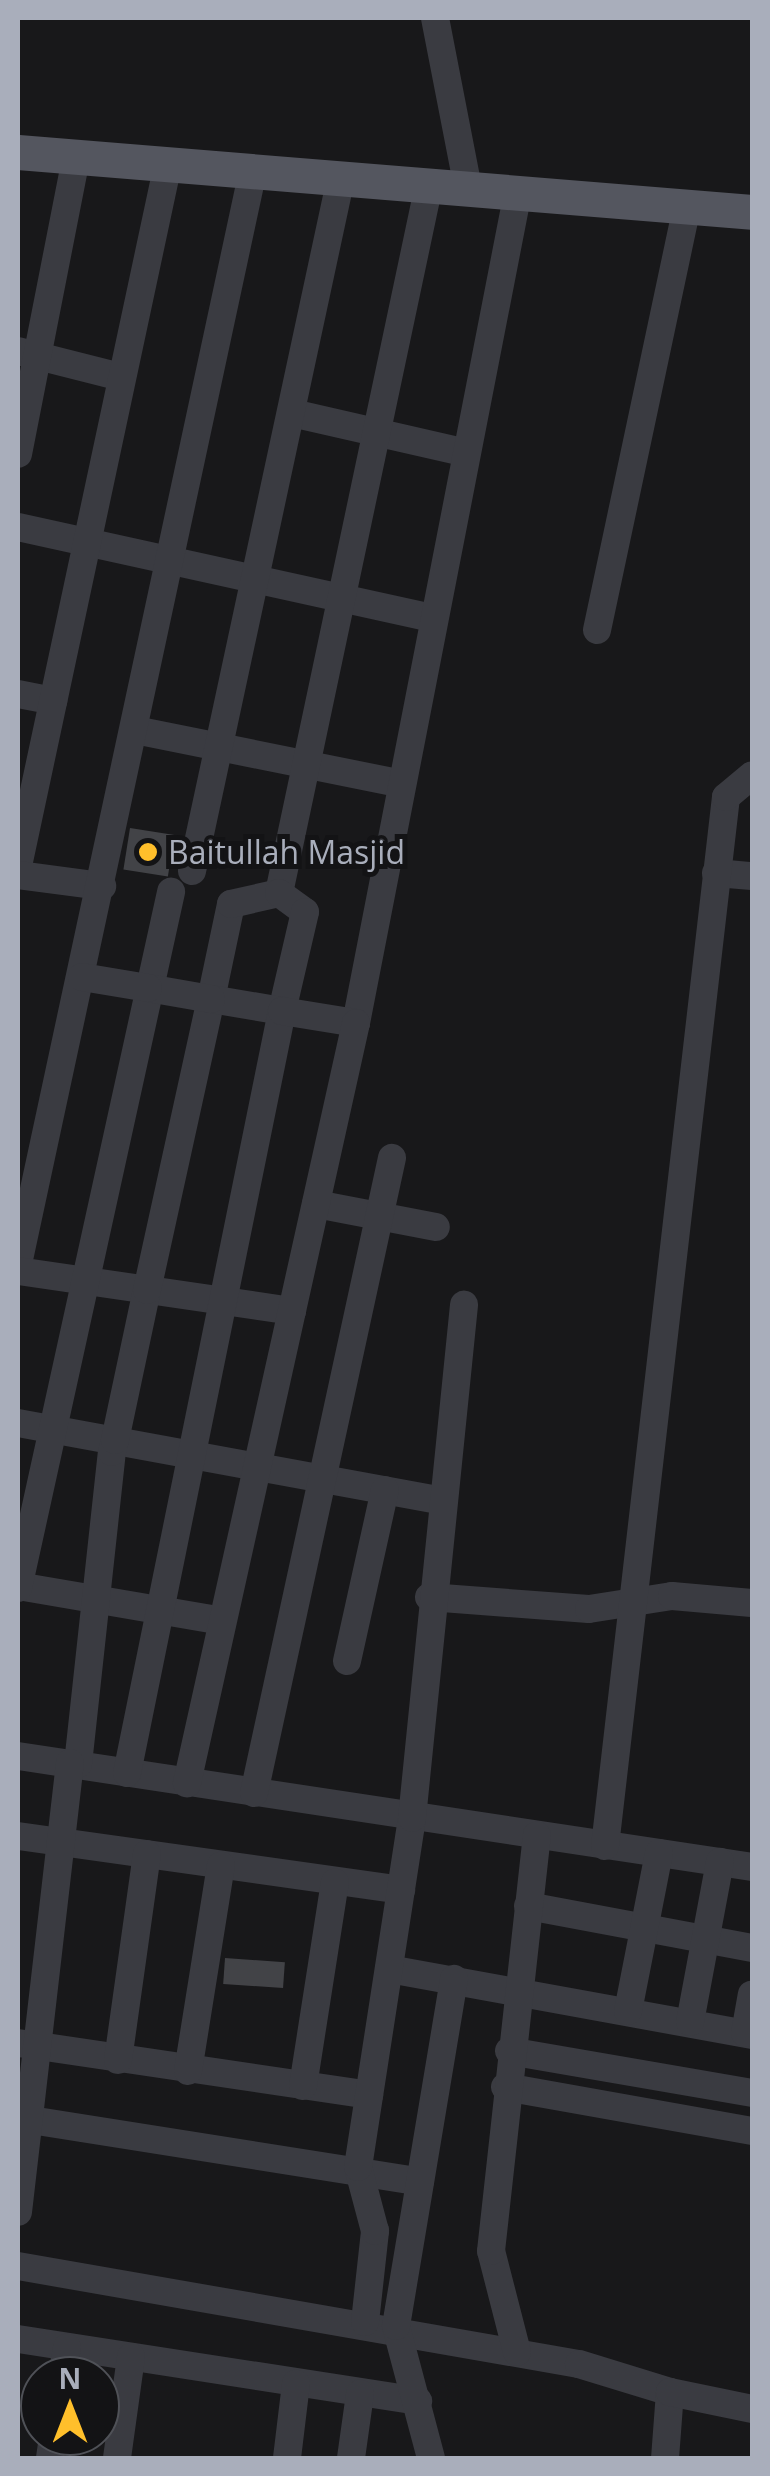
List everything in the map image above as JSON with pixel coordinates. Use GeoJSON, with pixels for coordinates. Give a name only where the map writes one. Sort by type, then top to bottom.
{"type":"FeatureCollection","features":[{"type":"Feature","properties":{"kind":"main road"},"geometry":{"type":"LineString","coordinates":[[18,152],[752,212]]}},
{"type":"Feature","properties":{"kind":"street"},"geometry":{"type":"LineString","coordinates":[[434,18],[468,188]]}},
{"type":"Feature","properties":{"kind":"street"},"geometry":{"type":"LineString","coordinates":[[18,454],[27,354],[76,157]]}},
{"type":"Feature","properties":{"kind":"street"},"geometry":{"type":"LineString","coordinates":[[18,866],[168,164]]}},
{"type":"Feature","properties":{"kind":"street"},"geometry":{"type":"LineString","coordinates":[[254,171],[18,1268],[292,1312]]}},
{"type":"Feature","properties":{"kind":"street"},"geometry":{"type":"LineString","coordinates":[[192,871],[222,748],[341,178]]}},
{"type":"Feature","properties":{"kind":"street"},"geometry":{"type":"LineString","coordinates":[[279,892],[429,185]]}},
{"type":"Feature","properties":{"kind":"street"},"geometry":{"type":"LineString","coordinates":[[187,1782],[356,1023],[518,192]]}},
{"type":"Feature","properties":{"kind":"street"},"geometry":{"type":"LineString","coordinates":[[597,630],[687,206]]}},
{"type":"Feature","properties":{"kind":"street"},"geometry":{"type":"LineString","coordinates":[[27,354],[122,377]]}},
{"type":"Feature","properties":{"kind":"street"},"geometry":{"type":"LineString","coordinates":[[292,412],[466,453]]}},
{"type":"Feature","properties":{"kind":"street"},"geometry":{"type":"LineString","coordinates":[[18,527],[433,618]]}},
{"type":"Feature","properties":{"kind":"street"},"geometry":{"type":"LineString","coordinates":[[18,694],[52,702]]}},
{"type":"Feature","properties":{"kind":"street"},"geometry":{"type":"LineString","coordinates":[[135,730],[402,784]]}},
{"type":"Feature","properties":{"kind":"street"},"geometry":{"type":"LineString","coordinates":[[605,1846],[638,1608],[726,798],[752,775]]}},
{"type":"Feature","properties":{"kind":"street"},"geometry":{"type":"LineString","coordinates":[[716,873],[752,876]]}},
{"type":"Feature","properties":{"kind":"street"},"geometry":{"type":"LineString","coordinates":[[18,875],[102,886]]}},
{"type":"Feature","properties":{"kind":"street"},"geometry":{"type":"LineString","coordinates":[[170,892],[18,1586],[222,1621]]}},
{"type":"Feature","properties":{"kind":"street"},"geometry":{"type":"LineString","coordinates":[[18,2212],[27,2044],[74,1764],[115,1440],[232,904],[279,892]]}},
{"type":"Feature","properties":{"kind":"street"},"geometry":{"type":"LineString","coordinates":[[127,1773],[220,1301],[305,912],[279,892]]}},
{"type":"Feature","properties":{"kind":"street"},"geometry":{"type":"LineString","coordinates":[[82,977],[356,1023]]}},
{"type":"Feature","properties":{"kind":"street"},"geometry":{"type":"LineString","coordinates":[[254,1793],[392,1158]]}},
{"type":"Feature","properties":{"kind":"street"},"geometry":{"type":"LineString","coordinates":[[316,1204],[436,1227]]}},
{"type":"Feature","properties":{"kind":"street"},"geometry":{"type":"LineString","coordinates":[[365,2322],[375,2231],[358,2167],[412,1818],[438,1500],[464,1305]]}},
{"type":"Feature","properties":{"kind":"street"},"geometry":{"type":"LineString","coordinates":[[18,1423],[256,1470],[438,1500]]}},
{"type":"Feature","properties":{"kind":"street"},"geometry":{"type":"LineString","coordinates":[[347,1661],[385,1490]]}},
{"type":"Feature","properties":{"kind":"street"},"geometry":{"type":"LineString","coordinates":[[429,1597],[638,1608],[672,1596],[752,1603]]}},
{"type":"Feature","properties":{"kind":"street"},"geometry":{"type":"LineString","coordinates":[[18,1756],[752,1867]]}},
{"type":"Feature","properties":{"kind":"street"},"geometry":{"type":"LineString","coordinates":[[18,1836],[401,1890]]}},
{"type":"Feature","properties":{"kind":"street"},"geometry":{"type":"LineString","coordinates":[[516,2352],[491,2251],[514,1989],[537,1836]]}},
{"type":"Feature","properties":{"kind":"street"},"geometry":{"type":"LineString","coordinates":[[118,2060],[147,1854]]}},
{"type":"Feature","properties":{"kind":"street"},"geometry":{"type":"LineString","coordinates":[[628,2010],[659,1854]]}},
{"type":"Feature","properties":{"kind":"street"},"geometry":{"type":"LineString","coordinates":[[690,2022],[720,1862]]}},
{"type":"Feature","properties":{"kind":"street"},"geometry":{"type":"LineString","coordinates":[[188,2071],[221,1866]]}},
{"type":"Feature","properties":{"kind":"street"},"geometry":{"type":"LineString","coordinates":[[304,2086],[334,1882]]}},
{"type":"Feature","properties":{"kind":"street"},"geometry":{"type":"LineString","coordinates":[[528,1906],[752,1948]]}},
{"type":"Feature","properties":{"kind":"street"},"geometry":{"type":"LineString","coordinates":[[389,1968],[748,2034],[752,1995]]}},
{"type":"Feature","properties":{"kind":"street"},"geometry":{"type":"LineString","coordinates":[[435,2458],[396,2326],[454,1979]]}},
{"type":"Feature","properties":{"kind":"street"},"geometry":{"type":"LineString","coordinates":[[27,2044],[369,2095]]}},
{"type":"Feature","properties":{"kind":"street"},"geometry":{"type":"LineString","coordinates":[[509,2051],[752,2093]]}},
{"type":"Feature","properties":{"kind":"street"},"geometry":{"type":"LineString","coordinates":[[505,2087],[752,2131]]}},
{"type":"Feature","properties":{"kind":"street"},"geometry":{"type":"LineString","coordinates":[[23,2119],[358,2167],[420,2182]]}},
{"type":"Feature","properties":{"kind":"street"},"geometry":{"type":"LineString","coordinates":[[18,2266],[396,2326],[752,2409]]}},
{"type":"Feature","properties":{"kind":"street"},"geometry":{"type":"LineString","coordinates":[[18,2339],[418,2400]]}},
{"type":"Feature","properties":{"kind":"street"},"geometry":{"type":"LineString","coordinates":[[65,2356],[67,2347]]}},
{"type":"Feature","properties":{"kind":"street"},"geometry":{"type":"LineString","coordinates":[[117,2458],[130,2357]]}},
{"type":"Feature","properties":{"kind":"street"},"geometry":{"type":"LineString","coordinates":[[287,2458],[296,2384]]}},
{"type":"Feature","properties":{"kind":"street"},"geometry":{"type":"LineString","coordinates":[[665,2458],[670,2392]]}},
{"type":"Feature","properties":{"kind":"street"},"geometry":{"type":"LineString","coordinates":[[350,2458],[360,2394]]}},
{"type":"Feature","properties":{"kind":"building","name":"Baitullah Masjid"},"geometry":{"type":"Polygon","coordinates":[[[130,828],[174,835],[168,877],[123,869],[130,828]]]}},
{"type":"Feature","properties":{"kind":"building"},"geometry":{"type":"Polygon","coordinates":[[[225,1958],[285,1962],[283,1988],[223,1984],[225,1958]]]}},
{"type":"Feature","properties":{"kind":"place","name":"Baitullah Masjid"},"geometry":{"type":"Point","coordinates":[148,852]}}]}
